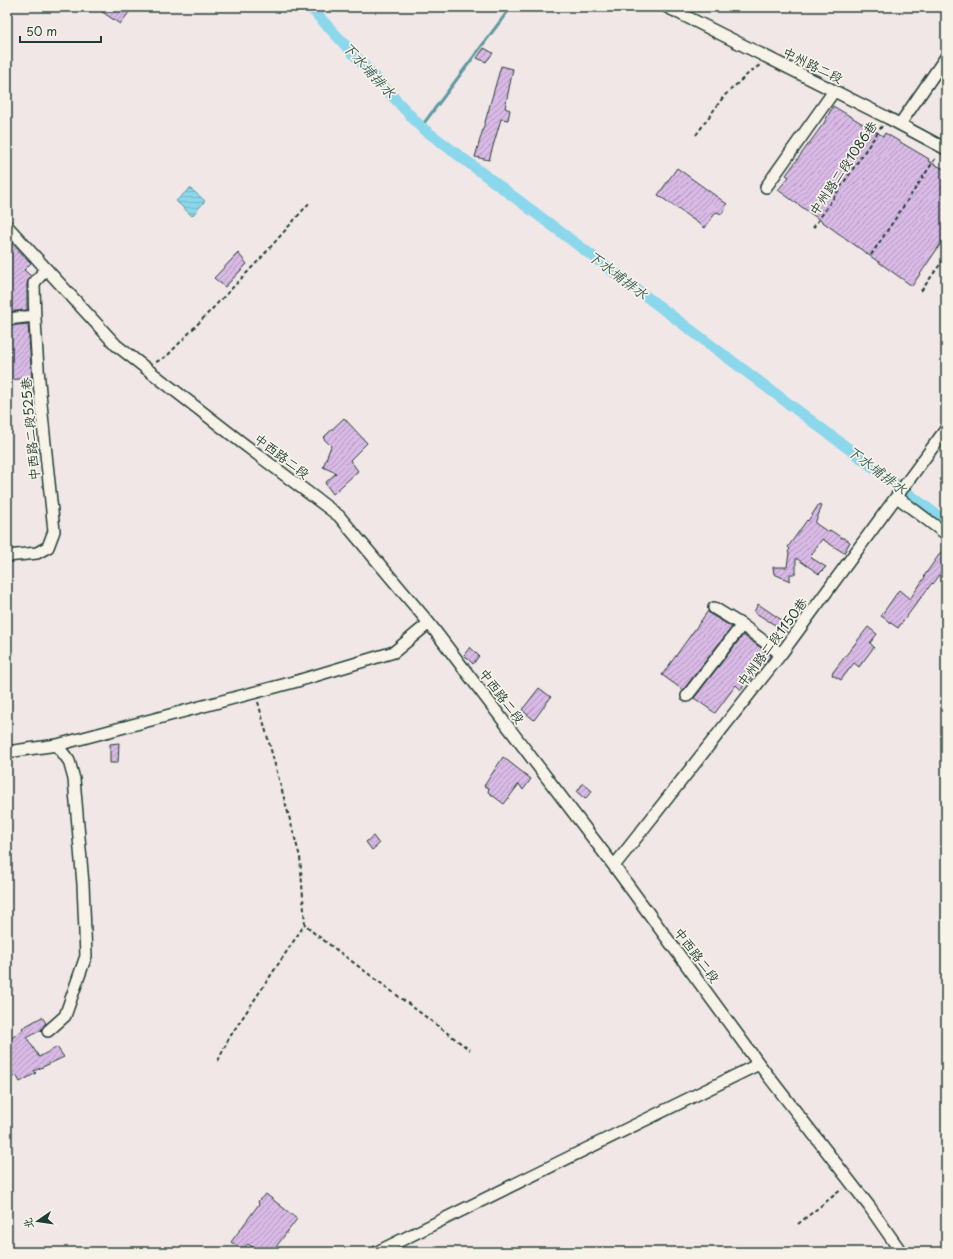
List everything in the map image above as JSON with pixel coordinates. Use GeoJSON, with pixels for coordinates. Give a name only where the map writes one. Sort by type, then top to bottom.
{"type":"FeatureCollection","features":[{"type":"Feature","properties":{"kind":"street","name":"中州路二段"},"geometry":{"type":"LineString","coordinates":[[667,7],[900,124],[944,148]]}},
{"type":"Feature","properties":{"kind":"street"},"geometry":{"type":"LineString","coordinates":[[900,124],[946,57]]}},
{"type":"Feature","properties":{"kind":"street"},"geometry":{"type":"LineString","coordinates":[[766,187],[834,91]]}},
{"type":"Feature","properties":{"kind":"street","name":"中西路二段"},"geometry":{"type":"LineString","coordinates":[[7,226],[116,345],[338,516],[429,623],[614,866],[759,1064],[851,1182],[901,1252]]}},
{"type":"Feature","properties":{"kind":"street","name":"中西路二段525巷"},"geometry":{"type":"LineString","coordinates":[[7,556],[37,553],[48,547],[54,532],[40,395],[35,316],[34,283],[46,269]]}},
{"type":"Feature","properties":{"kind":"street"},"geometry":{"type":"LineString","coordinates":[[7,319],[35,316]]}},
{"type":"Feature","properties":{"kind":"street","name":"中州路二段1150巷"},"geometry":{"type":"LineString","coordinates":[[614,866],[781,654],[946,429]]}},
{"type":"Feature","properties":{"kind":"street"},"geometry":{"type":"LineString","coordinates":[[897,497],[946,534]]}},
{"type":"Feature","properties":{"kind":"street"},"geometry":{"type":"LineString","coordinates":[[714,608],[742,625],[781,654]]}},
{"type":"Feature","properties":{"kind":"street"},"geometry":{"type":"LineString","coordinates":[[7,752],[57,745],[255,693],[394,652],[429,623]]}},
{"type":"Feature","properties":{"kind":"street"},"geometry":{"type":"LineString","coordinates":[[687,696],[742,625]]}},
{"type":"Feature","properties":{"kind":"street"},"geometry":{"type":"LineString","coordinates":[[48,1031],[64,1016],[86,956],[83,884],[74,779],[68,761],[57,745]]}},
{"type":"Feature","properties":{"kind":"street"},"geometry":{"type":"LineString","coordinates":[[377,1252],[759,1064]]}},
{"type":"Feature","properties":{"kind":"path"},"geometry":{"type":"LineString","coordinates":[[696,135],[724,96],[750,72],[770,58]]}},
{"type":"Feature","properties":{"kind":"path","name":"中州路二段1086巷"},"geometry":{"type":"LineString","coordinates":[[813,228],[888,118]]}},
{"type":"Feature","properties":{"kind":"path"},"geometry":{"type":"LineString","coordinates":[[871,255],[944,148]]}},
{"type":"Feature","properties":{"kind":"path"},"geometry":{"type":"LineString","coordinates":[[145,368],[167,356],[261,258],[310,202]]}},
{"type":"Feature","properties":{"kind":"path"},"geometry":{"type":"LineString","coordinates":[[921,291],[946,256]]}},
{"type":"Feature","properties":{"kind":"path"},"geometry":{"type":"LineString","coordinates":[[218,1061],[229,1038],[305,924],[300,857],[255,693]]}},
{"type":"Feature","properties":{"kind":"path"},"geometry":{"type":"LineString","coordinates":[[305,924],[314,933],[470,1050]]}},
{"type":"Feature","properties":{"kind":"path"},"geometry":{"type":"LineString","coordinates":[[798,1224],[851,1182]]}},
{"type":"Feature","properties":{"kind":"water"},"geometry":{"type":"Polygon","coordinates":[[[190,188],[205,201],[192,216],[176,201],[190,188]]]}},
{"type":"Feature","properties":{"kind":"building"},"geometry":{"type":"Polygon","coordinates":[[[95,7],[133,7],[120,24],[95,7]]]}},
{"type":"Feature","properties":{"kind":"building"},"geometry":{"type":"Polygon","coordinates":[[[484,48],[493,53],[486,62],[477,58],[484,48]]]}},
{"type":"Feature","properties":{"kind":"building"},"geometry":{"type":"Polygon","coordinates":[[[501,66],[513,69],[505,108],[510,110],[508,120],[501,119],[489,160],[475,157],[501,66]]]}},
{"type":"Feature","properties":{"kind":"building"},"geometry":{"type":"Polygon","coordinates":[[[833,106],[883,136],[885,133],[929,159],[928,161],[946,170],[946,236],[912,286],[778,190],[789,177],[786,175],[824,123],[833,106]]]}},
{"type":"Feature","properties":{"kind":"building"},"geometry":{"type":"Polygon","coordinates":[[[677,168],[727,204],[722,214],[716,212],[705,228],[658,195],[677,168]]]}},
{"type":"Feature","properties":{"kind":"building"},"geometry":{"type":"Polygon","coordinates":[[[7,238],[31,263],[24,270],[31,276],[27,283],[27,310],[7,312],[7,238]]]}},
{"type":"Feature","properties":{"kind":"building"},"geometry":{"type":"Polygon","coordinates":[[[238,253],[247,264],[225,287],[214,278],[238,253]]]}},
{"type":"Feature","properties":{"kind":"building"},"geometry":{"type":"Polygon","coordinates":[[[28,324],[32,378],[7,380],[7,326],[28,324]]]}},
{"type":"Feature","properties":{"kind":"building"},"geometry":{"type":"Polygon","coordinates":[[[344,418],[367,443],[350,460],[358,471],[333,494],[325,483],[336,473],[323,467],[331,446],[323,438],[344,418]]]}},
{"type":"Feature","properties":{"kind":"building"},"geometry":{"type":"Polygon","coordinates":[[[819,504],[822,506],[815,523],[828,532],[830,530],[850,542],[844,553],[822,539],[810,557],[826,567],[819,574],[796,558],[796,574],[790,574],[790,581],[774,574],[773,567],[787,567],[788,552],[790,549],[788,547],[819,504]]]}},
{"type":"Feature","properties":{"kind":"building"},"geometry":{"type":"Polygon","coordinates":[[[946,545],[946,567],[898,628],[881,616],[899,590],[910,599],[946,545]]]}},
{"type":"Feature","properties":{"kind":"building"},"geometry":{"type":"Polygon","coordinates":[[[758,604],[792,627],[788,633],[754,612],[758,604]]]}},
{"type":"Feature","properties":{"kind":"building"},"geometry":{"type":"Polygon","coordinates":[[[708,611],[710,614],[732,627],[683,690],[662,675],[708,611]]]}},
{"type":"Feature","properties":{"kind":"building"},"geometry":{"type":"Polygon","coordinates":[[[868,627],[877,634],[870,643],[874,647],[859,667],[854,663],[841,680],[832,675],[833,672],[868,627]]]}},
{"type":"Feature","properties":{"kind":"building"},"geometry":{"type":"Polygon","coordinates":[[[743,635],[771,655],[764,664],[762,663],[750,680],[748,679],[741,690],[736,685],[715,713],[694,698],[743,635]]]}},
{"type":"Feature","properties":{"kind":"building"},"geometry":{"type":"Polygon","coordinates":[[[470,647],[479,656],[473,664],[464,655],[470,647]]]}},
{"type":"Feature","properties":{"kind":"building"},"geometry":{"type":"Polygon","coordinates":[[[539,688],[551,697],[534,720],[522,710],[539,688]]]}},
{"type":"Feature","properties":{"kind":"building"},"geometry":{"type":"Polygon","coordinates":[[[119,743],[118,763],[110,763],[110,744],[119,743]]]}},
{"type":"Feature","properties":{"kind":"building"},"geometry":{"type":"Polygon","coordinates":[[[503,757],[531,779],[523,790],[519,784],[504,804],[488,792],[489,788],[484,786],[503,757]]]}},
{"type":"Feature","properties":{"kind":"building"},"geometry":{"type":"Polygon","coordinates":[[[583,783],[592,791],[585,799],[577,792],[583,783]]]}},
{"type":"Feature","properties":{"kind":"building"},"geometry":{"type":"Polygon","coordinates":[[[373,836],[379,844],[372,850],[366,842],[373,836]]]}},
{"type":"Feature","properties":{"kind":"building"},"geometry":{"type":"Polygon","coordinates":[[[42,1017],[46,1023],[41,1030],[27,1038],[39,1057],[57,1047],[64,1057],[34,1071],[36,1073],[20,1082],[16,1075],[7,1081],[7,1041],[23,1030],[22,1028],[42,1017]]]}},
{"type":"Feature","properties":{"kind":"building"},"geometry":{"type":"Polygon","coordinates":[[[266,1194],[297,1219],[272,1252],[259,1252],[248,1244],[242,1249],[231,1242],[259,1204],[258,1201],[266,1194]]]}},
{"type":"Feature","properties":{"kind":"waterway","name":"下水埔排水"},"geometry":{"type":"LineString","coordinates":[[310,7],[421,127],[946,522]]}},
{"type":"Feature","properties":{"kind":"waterway"},"geometry":{"type":"LineString","coordinates":[[421,127],[511,7]]}}]}
